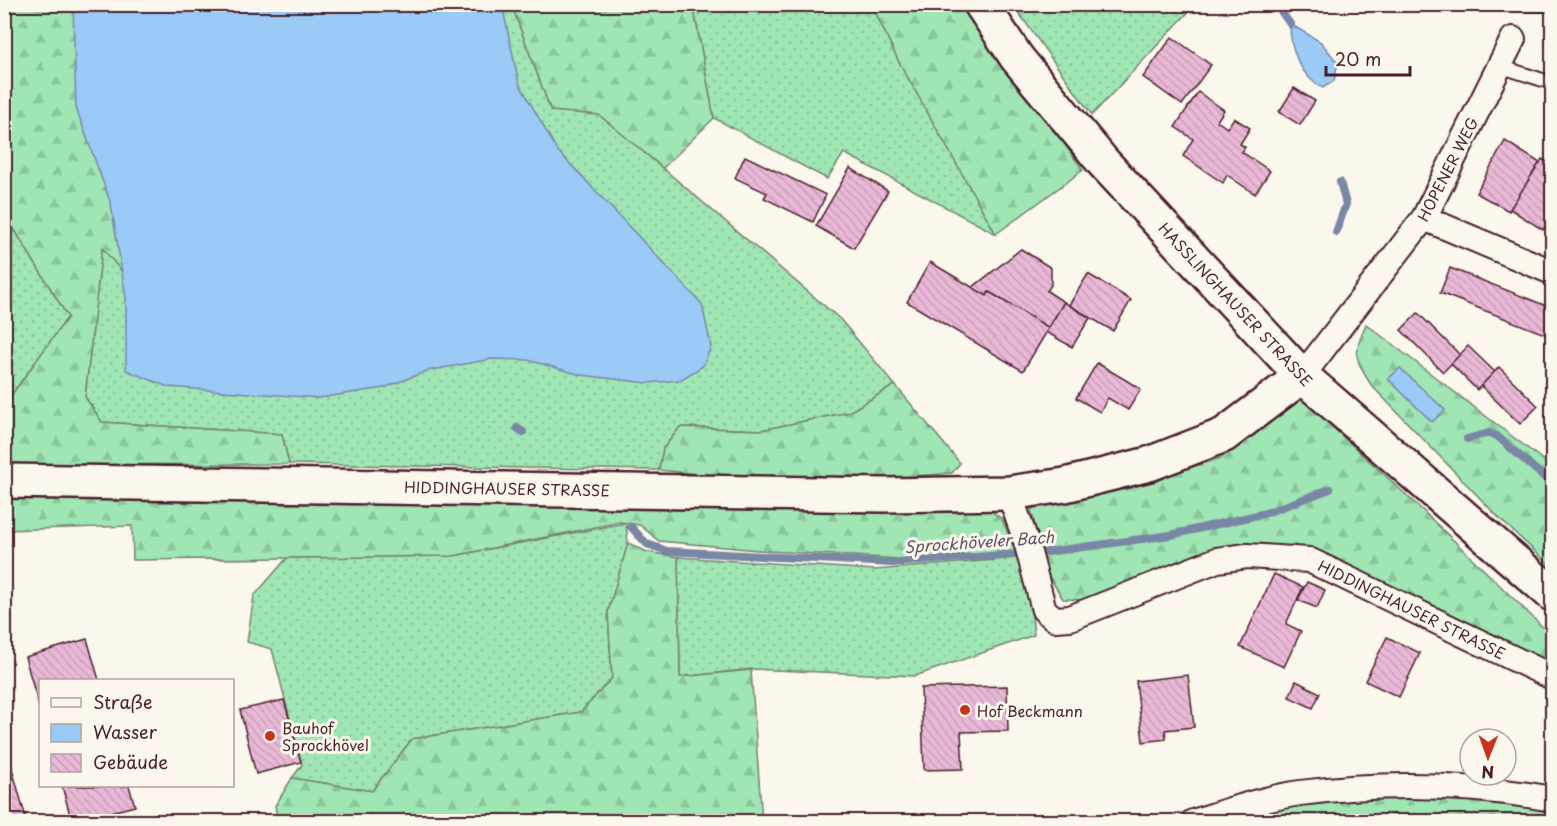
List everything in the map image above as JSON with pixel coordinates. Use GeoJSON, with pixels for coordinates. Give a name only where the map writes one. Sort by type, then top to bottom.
{"type":"FeatureCollection","features":[{"type":"Feature","properties":{"kind":"street","name":"HASSLINGHAUSER STRASSE"},"geometry":{"type":"LineString","coordinates":[[981,4],[1017,58],[1104,162],[1302,376],[1552,594]]}},
{"type":"Feature","properties":{"kind":"street","name":"HOPENER WEG"},"geometry":{"type":"LineString","coordinates":[[1302,376],[1424,218],[1513,39]]}},
{"type":"Feature","properties":{"kind":"street"},"geometry":{"type":"LineString","coordinates":[[1424,218],[1552,272]]}},
{"type":"Feature","properties":{"kind":"street","name":"HIDDINGHAUSER STRASSE"},"geometry":{"type":"LineString","coordinates":[[4,481],[884,495],[1009,493],[1065,485],[1149,465],[1224,435],[1302,376]]}},
{"type":"Feature","properties":{"kind":"street","name":"HIDDINGHAUSER STRASSE"},"geometry":{"type":"LineString","coordinates":[[1009,493],[1026,540],[1044,610],[1055,619],[1070,618],[1217,560],[1247,556],[1309,560],[1552,678]]}},
{"type":"Feature","properties":{"kind":"street"},"geometry":{"type":"LineString","coordinates":[[1193,822],[1298,793],[1376,786],[1498,789],[1552,800]]}},
{"type":"Feature","properties":{"kind":"lane"},"geometry":{"type":"LineString","coordinates":[[1499,66],[1552,83]]}},
{"type":"Feature","properties":{"kind":"green space"},"geometry":{"type":"Polygon","coordinates":[[[5,4],[440,5],[124,274],[102,248],[85,397],[102,422],[282,434],[289,464],[5,465],[5,404],[68,317],[5,214],[5,4]]]}},
{"type":"Feature","properties":{"kind":"green space"},"geometry":{"type":"Polygon","coordinates":[[[440,4],[515,5],[512,6],[551,111],[599,114],[840,319],[895,385],[849,412],[761,430],[680,427],[663,449],[659,470],[289,464],[282,434],[102,422],[85,397],[102,247],[124,274],[440,4]]]}},
{"type":"Feature","properties":{"kind":"green space"},"geometry":{"type":"Polygon","coordinates":[[[693,5],[872,5],[898,60],[996,234],[844,153],[827,179],[714,118],[693,5]]]}},
{"type":"Feature","properties":{"kind":"green space"},"geometry":{"type":"Polygon","coordinates":[[[693,5],[714,118],[663,168],[599,115],[551,111],[512,6],[693,5]]]}},
{"type":"Feature","properties":{"kind":"green space"},"geometry":{"type":"Polygon","coordinates":[[[872,5],[965,5],[1083,170],[996,234],[898,60],[872,5]]]}},
{"type":"Feature","properties":{"kind":"green space"},"geometry":{"type":"Polygon","coordinates":[[[1013,5],[1195,5],[1092,115],[1013,5]]]}},
{"type":"Feature","properties":{"kind":"green space"},"geometry":{"type":"Polygon","coordinates":[[[1399,5],[1552,5],[1552,12],[1538,12],[1399,5]]]}},
{"type":"Feature","properties":{"kind":"green space"},"geometry":{"type":"Polygon","coordinates":[[[5,214],[68,317],[5,404],[5,214]]]}},
{"type":"Feature","properties":{"kind":"green space"},"geometry":{"type":"Polygon","coordinates":[[[1366,324],[1552,467],[1552,567],[1500,519],[1372,386],[1357,356],[1359,342],[1366,324]]]}},
{"type":"Feature","properties":{"kind":"green space"},"geometry":{"type":"Polygon","coordinates":[[[895,385],[960,463],[952,473],[855,481],[747,479],[659,470],[663,449],[680,427],[761,430],[849,412],[895,385]]]}},
{"type":"Feature","properties":{"kind":"green space"},"geometry":{"type":"Polygon","coordinates":[[[1302,399],[1415,503],[1552,636],[1552,671],[1309,553],[1087,600],[1063,599],[1047,573],[1031,510],[1039,504],[1147,481],[1221,458],[1302,399]]]}},
{"type":"Feature","properties":{"kind":"green space"},"geometry":{"type":"Polygon","coordinates":[[[4,494],[980,503],[1002,519],[1018,558],[933,561],[769,551],[659,541],[640,525],[620,522],[453,556],[133,560],[132,526],[5,530],[4,494]]]}},
{"type":"Feature","properties":{"kind":"green space"},"geometry":{"type":"Polygon","coordinates":[[[626,523],[628,543],[608,612],[612,678],[581,712],[412,739],[372,791],[292,778],[302,765],[272,649],[247,642],[254,596],[287,558],[453,556],[626,523]]]}},
{"type":"Feature","properties":{"kind":"green space"},"geometry":{"type":"Polygon","coordinates":[[[628,543],[647,552],[678,557],[680,677],[751,670],[762,821],[278,821],[275,806],[292,778],[372,791],[412,739],[581,712],[612,678],[608,612],[628,543]]]}},
{"type":"Feature","properties":{"kind":"green space"},"geometry":{"type":"Polygon","coordinates":[[[678,557],[875,570],[1018,558],[1031,607],[1034,635],[915,676],[752,669],[680,677],[678,557]]]}},
{"type":"Feature","properties":{"kind":"green space"},"geometry":{"type":"Polygon","coordinates":[[[1375,790],[1552,803],[1552,821],[1211,822],[1375,790]]]}},
{"type":"Feature","properties":{"kind":"water"},"geometry":{"type":"Polygon","coordinates":[[[73,5],[502,5],[519,83],[557,150],[702,304],[711,347],[703,366],[680,380],[648,383],[581,375],[528,360],[492,359],[427,371],[384,388],[319,398],[168,387],[126,370],[126,298],[111,204],[76,108],[73,5]]]}},
{"type":"Feature","properties":{"kind":"water"},"geometry":{"type":"Polygon","coordinates":[[[1290,24],[1321,42],[1338,63],[1334,81],[1323,88],[1309,77],[1298,62],[1292,43],[1290,24]]]}},
{"type":"Feature","properties":{"kind":"water"},"geometry":{"type":"Polygon","coordinates":[[[1400,368],[1445,410],[1432,422],[1388,379],[1400,368]]]}},
{"type":"Feature","properties":{"kind":"building"},"geometry":{"type":"Polygon","coordinates":[[[1172,37],[1211,65],[1182,105],[1143,77],[1172,37]]]}},
{"type":"Feature","properties":{"kind":"building"},"geometry":{"type":"Polygon","coordinates":[[[1294,88],[1315,101],[1300,125],[1279,112],[1294,88]]]}},
{"type":"Feature","properties":{"kind":"building"},"geometry":{"type":"Polygon","coordinates":[[[1198,92],[1224,110],[1217,121],[1227,128],[1234,118],[1250,128],[1240,144],[1245,147],[1242,152],[1270,171],[1255,194],[1227,175],[1223,183],[1183,156],[1193,139],[1175,127],[1198,92]]]}},
{"type":"Feature","properties":{"kind":"building"},"geometry":{"type":"Polygon","coordinates":[[[1505,141],[1540,163],[1509,211],[1476,193],[1505,141]]]}},
{"type":"Feature","properties":{"kind":"building"},"geometry":{"type":"Polygon","coordinates":[[[745,156],[826,195],[813,222],[764,198],[767,193],[735,178],[745,156]]]}},
{"type":"Feature","properties":{"kind":"building"},"geometry":{"type":"Polygon","coordinates":[[[1542,159],[1552,165],[1552,216],[1543,230],[1510,209],[1542,159]]]}},
{"type":"Feature","properties":{"kind":"building"},"geometry":{"type":"Polygon","coordinates":[[[850,168],[888,191],[854,248],[816,226],[850,168]]]}},
{"type":"Feature","properties":{"kind":"building"},"geometry":{"type":"Polygon","coordinates":[[[1552,216],[1552,229],[1547,225],[1552,216]]]}},
{"type":"Feature","properties":{"kind":"building"},"geometry":{"type":"Polygon","coordinates":[[[1021,249],[1051,268],[1051,285],[1047,291],[1064,302],[1049,328],[989,292],[987,296],[972,288],[1021,249]]]}},
{"type":"Feature","properties":{"kind":"building"},"geometry":{"type":"Polygon","coordinates":[[[930,262],[987,296],[989,292],[1049,328],[1023,371],[907,302],[930,262]]]}},
{"type":"Feature","properties":{"kind":"building"},"geometry":{"type":"Polygon","coordinates":[[[1450,268],[1552,308],[1552,337],[1440,293],[1450,268]]]}},
{"type":"Feature","properties":{"kind":"building"},"geometry":{"type":"Polygon","coordinates":[[[1088,274],[1131,300],[1113,331],[1069,305],[1088,274]]]}},
{"type":"Feature","properties":{"kind":"building"},"geometry":{"type":"Polygon","coordinates":[[[1064,302],[1090,318],[1072,347],[1046,332],[1064,302]]]}},
{"type":"Feature","properties":{"kind":"building"},"geometry":{"type":"Polygon","coordinates":[[[1418,313],[1460,355],[1443,372],[1401,330],[1418,313]]]}},
{"type":"Feature","properties":{"kind":"building"},"geometry":{"type":"Polygon","coordinates":[[[1468,346],[1495,372],[1477,390],[1451,364],[1468,346]]]}},
{"type":"Feature","properties":{"kind":"building"},"geometry":{"type":"Polygon","coordinates":[[[1097,363],[1141,389],[1128,410],[1108,398],[1100,412],[1076,398],[1097,363]]]}},
{"type":"Feature","properties":{"kind":"building"},"geometry":{"type":"Polygon","coordinates":[[[1499,367],[1538,406],[1520,424],[1481,386],[1499,367]]]}},
{"type":"Feature","properties":{"kind":"building"},"geometry":{"type":"Polygon","coordinates":[[[1274,574],[1303,587],[1286,624],[1301,631],[1284,667],[1240,647],[1274,574]]]}},
{"type":"Feature","properties":{"kind":"building"},"geometry":{"type":"Polygon","coordinates":[[[1307,582],[1325,590],[1317,608],[1298,600],[1307,582]]]}},
{"type":"Feature","properties":{"kind":"building"},"geometry":{"type":"Polygon","coordinates":[[[1387,637],[1420,653],[1399,697],[1365,681],[1387,637]]]}},
{"type":"Feature","properties":{"kind":"building"},"geometry":{"type":"Polygon","coordinates":[[[87,639],[99,679],[39,679],[39,706],[25,657],[87,639]]]}},
{"type":"Feature","properties":{"kind":"building"},"geometry":{"type":"Polygon","coordinates":[[[1188,675],[1194,727],[1165,730],[1166,739],[1143,742],[1136,681],[1188,675]]]}},
{"type":"Feature","properties":{"kind":"building"},"geometry":{"type":"Polygon","coordinates":[[[1296,681],[1320,693],[1313,708],[1289,697],[1296,681]]]}},
{"type":"Feature","properties":{"kind":"building","name":"Hof Beckmann"},"geometry":{"type":"Polygon","coordinates":[[[1007,686],[1008,731],[961,732],[963,769],[924,770],[921,688],[1007,686]]]}},
{"type":"Feature","properties":{"kind":"building","name":"Bauhof Sprockhövel"},"geometry":{"type":"Polygon","coordinates":[[[284,700],[301,762],[256,774],[240,710],[284,700]]]}},
{"type":"Feature","properties":{"kind":"building"},"geometry":{"type":"Polygon","coordinates":[[[4,740],[27,822],[4,822],[4,740]]]}},
{"type":"Feature","properties":{"kind":"building"},"geometry":{"type":"Polygon","coordinates":[[[62,787],[129,787],[135,806],[72,822],[62,787]]]}},
{"type":"Feature","properties":{"kind":"waterway"},"geometry":{"type":"LineString","coordinates":[[1276,4],[1290,24]]}},
{"type":"Feature","properties":{"kind":"waterway"},"geometry":{"type":"LineString","coordinates":[[1336,232],[1346,204],[1340,182]]}},
{"type":"Feature","properties":{"kind":"waterway","name":"Sprockhöveler Bach"},"geometry":{"type":"LineString","coordinates":[[517,428],[523,432]]}},
{"type":"Feature","properties":{"kind":"waterway","name":"Sprockhöveler Bach"},"geometry":{"type":"LineString","coordinates":[[1467,439],[1489,433],[1497,436],[1552,484]]}},
{"type":"Feature","properties":{"kind":"waterway","name":"Sprockhöveler Bach"},"geometry":{"type":"LineString","coordinates":[[631,527],[647,544],[667,551],[892,563],[1047,552],[1171,535],[1266,513],[1330,489]]}},
{"type":"Feature","properties":{"kind":"place","name":"Hof Beckmann"},"geometry":{"type":"Point","coordinates":[965,710]}},
{"type":"Feature","properties":{"kind":"place","name":"Bauhof Sprockhövel"},"geometry":{"type":"Point","coordinates":[270,736]}}]}
